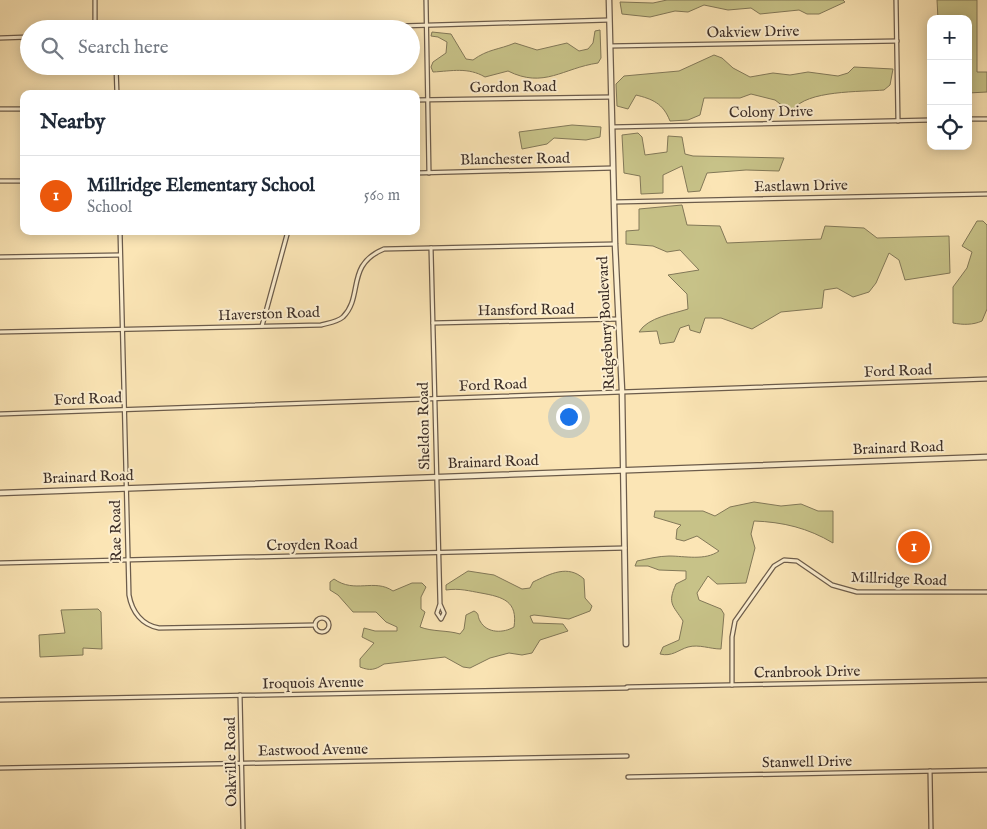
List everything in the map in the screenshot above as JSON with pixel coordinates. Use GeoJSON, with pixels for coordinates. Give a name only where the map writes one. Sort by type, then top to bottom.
{"type":"FeatureCollection","features":[{"type":"Feature","properties":{"kind":"street"},"geometry":{"type":"LineString","coordinates":[[95,0],[95,20]]}},
{"type":"Feature","properties":{"kind":"street"},"geometry":{"type":"LineString","coordinates":[[426,0],[429,173]]}},
{"type":"Feature","properties":{"kind":"street","name":"Ridgebury Boulevard"},"geometry":{"type":"LineString","coordinates":[[609,0],[615,244],[622,391],[626,644]]}},
{"type":"Feature","properties":{"kind":"street"},"geometry":{"type":"LineString","coordinates":[[896,0],[898,121]]}},
{"type":"Feature","properties":{"kind":"street"},"geometry":{"type":"LineString","coordinates":[[420,25],[609,20]]}},
{"type":"Feature","properties":{"kind":"street"},"geometry":{"type":"LineString","coordinates":[[0,38],[20,37]]}},
{"type":"Feature","properties":{"kind":"street","name":"Oakview Drive"},"geometry":{"type":"LineString","coordinates":[[610,46],[897,41]]}},
{"type":"Feature","properties":{"kind":"street"},"geometry":{"type":"LineString","coordinates":[[116,75],[117,90]]}},
{"type":"Feature","properties":{"kind":"street","name":"Gordon Road"},"geometry":{"type":"LineString","coordinates":[[420,100],[611,96]]}},
{"type":"Feature","properties":{"kind":"street"},"geometry":{"type":"LineString","coordinates":[[0,109],[20,109]]}},
{"type":"Feature","properties":{"kind":"street"},"geometry":{"type":"LineString","coordinates":[[972,119],[987,119]]}},
{"type":"Feature","properties":{"kind":"street","name":"Colony Drive"},"geometry":{"type":"LineString","coordinates":[[612,127],[927,120]]}},
{"type":"Feature","properties":{"kind":"street","name":"Blanchester Road"},"geometry":{"type":"LineString","coordinates":[[420,173],[614,168]]}},
{"type":"Feature","properties":{"kind":"street"},"geometry":{"type":"LineString","coordinates":[[0,182],[20,181]]}},
{"type":"Feature","properties":{"kind":"street","name":"Eastlawn Drive"},"geometry":{"type":"LineString","coordinates":[[615,202],[987,194]]}},
{"type":"Feature","properties":{"kind":"street","name":"Rae Road"},"geometry":{"type":"LineString","coordinates":[[120,235],[130,603],[136,614],[150,625],[164,628],[315,625]]}},
{"type":"Feature","properties":{"kind":"street"},"geometry":{"type":"LineString","coordinates":[[262,326],[287,235]]}},
{"type":"Feature","properties":{"kind":"street","name":"Haverston Road"},"geometry":{"type":"LineString","coordinates":[[0,332],[321,325],[334,322],[343,317],[349,307],[358,272],[373,254],[384,249],[615,244]]}},
{"type":"Feature","properties":{"kind":"street","name":"Sheldon Road"},"geometry":{"type":"LineString","coordinates":[[431,248],[440,604]]}},
{"type":"Feature","properties":{"kind":"street"},"geometry":{"type":"LineString","coordinates":[[0,257],[120,255]]}},
{"type":"Feature","properties":{"kind":"street","name":"Hansford Road"},"geometry":{"type":"LineString","coordinates":[[433,323],[619,319]]}},
{"type":"Feature","properties":{"kind":"street","name":"Ford Road"},"geometry":{"type":"LineString","coordinates":[[0,414],[987,379]]}},
{"type":"Feature","properties":{"kind":"street","name":"Brainard Road"},"geometry":{"type":"LineString","coordinates":[[0,493],[987,457]]}},
{"type":"Feature","properties":{"kind":"street","name":"Croyden Road"},"geometry":{"type":"LineString","coordinates":[[0,563],[625,548]]}},
{"type":"Feature","properties":{"kind":"street","name":"Millridge Road"},"geometry":{"type":"LineString","coordinates":[[732,685],[732,637],[735,621],[774,566],[784,560],[796,560],[823,580],[852,591],[987,592]]}},
{"type":"Feature","properties":{"kind":"street","name":"Rae Road"},"geometry":{"type":"LineString","coordinates":[[322,618],[329,624],[328,629],[323,632],[318,631],[315,625],[317,620],[322,618]]}},
{"type":"Feature","properties":{"kind":"street","name":"Cranbrook Drive"},"geometry":{"type":"LineString","coordinates":[[627,687],[987,680]]}},
{"type":"Feature","properties":{"kind":"street","name":"Iroquois Avenue"},"geometry":{"type":"LineString","coordinates":[[0,700],[627,687]]}},
{"type":"Feature","properties":{"kind":"street","name":"Oakville Road"},"geometry":{"type":"LineString","coordinates":[[240,695],[243,829]]}},
{"type":"Feature","properties":{"kind":"street","name":"Eastwood Avenue"},"geometry":{"type":"LineString","coordinates":[[0,768],[627,756]]}},
{"type":"Feature","properties":{"kind":"street","name":"Stanwell Drive"},"geometry":{"type":"LineString","coordinates":[[628,777],[987,770]]}},
{"type":"Feature","properties":{"kind":"street"},"geometry":{"type":"LineString","coordinates":[[930,771],[931,829]]}},
{"type":"Feature","properties":{"kind":"shaded area"},"geometry":{"type":"Polygon","coordinates":[[[667,0],[843,0],[845,2],[819,14],[807,14],[799,10],[760,14],[751,8],[728,10],[704,5],[688,12],[675,11],[650,17],[622,14],[620,2],[653,3],[667,0]]]}},
{"type":"Feature","properties":{"kind":"shaded area"},"geometry":{"type":"Polygon","coordinates":[[[937,0],[977,0],[977,72],[987,72],[987,92],[972,93],[972,15],[938,15],[937,0]]]}},
{"type":"Feature","properties":{"kind":"shaded area"},"geometry":{"type":"Polygon","coordinates":[[[600,30],[601,58],[598,63],[553,76],[532,78],[508,71],[485,77],[466,71],[433,72],[431,67],[433,62],[446,53],[447,42],[438,37],[431,36],[432,32],[451,34],[466,59],[473,60],[478,56],[515,43],[537,50],[567,43],[579,51],[588,49],[593,43],[595,31],[600,30]]]}},
{"type":"Feature","properties":{"kind":"shaded area"},"geometry":{"type":"Polygon","coordinates":[[[714,55],[722,58],[733,68],[750,77],[773,73],[790,75],[808,72],[838,76],[848,73],[854,67],[893,69],[890,85],[884,90],[821,95],[800,103],[793,110],[788,110],[775,100],[751,94],[740,98],[704,98],[700,115],[688,120],[670,121],[660,106],[647,98],[636,95],[628,109],[617,106],[616,84],[624,76],[679,71],[714,55]]]}},
{"type":"Feature","properties":{"kind":"shaded area"},"geometry":{"type":"Polygon","coordinates":[[[572,125],[601,127],[600,137],[586,140],[554,138],[547,144],[522,149],[519,132],[572,125]]]}},
{"type":"Feature","properties":{"kind":"shaded area"},"geometry":{"type":"Polygon","coordinates":[[[638,133],[642,137],[645,155],[667,152],[668,136],[682,137],[685,154],[693,156],[784,158],[779,171],[746,170],[707,173],[700,191],[688,192],[682,166],[663,175],[663,193],[641,194],[640,176],[624,173],[622,135],[638,133]]]}},
{"type":"Feature","properties":{"kind":"shaded area"},"geometry":{"type":"Polygon","coordinates":[[[682,205],[687,225],[720,226],[727,243],[821,239],[825,226],[864,228],[877,238],[949,236],[950,273],[905,280],[899,260],[889,253],[876,283],[869,292],[853,297],[837,288],[824,290],[822,308],[781,312],[752,329],[721,318],[705,318],[700,333],[690,330],[689,325],[680,328],[674,342],[660,344],[657,331],[639,332],[655,319],[688,309],[687,294],[668,275],[699,270],[680,250],[667,252],[653,246],[626,244],[626,231],[639,230],[639,209],[682,205]]]}},
{"type":"Feature","properties":{"kind":"shaded area"},"geometry":{"type":"Polygon","coordinates":[[[977,221],[983,221],[987,225],[987,309],[982,321],[968,324],[953,323],[953,287],[967,268],[972,252],[962,246],[977,221]]]}},
{"type":"Feature","properties":{"kind":"shaded area"},"geometry":{"type":"Polygon","coordinates":[[[754,502],[781,506],[801,504],[818,511],[833,511],[833,543],[814,533],[795,527],[754,521],[751,534],[755,548],[746,583],[717,584],[708,576],[697,593],[699,600],[721,609],[724,614],[721,649],[692,646],[671,654],[660,654],[663,647],[679,640],[683,621],[672,604],[672,596],[676,584],[686,579],[686,571],[659,570],[648,566],[635,566],[637,561],[665,556],[701,557],[719,551],[697,536],[684,541],[676,539],[677,529],[681,525],[654,517],[655,511],[703,511],[715,516],[730,507],[754,502]]]}},
{"type":"Feature","properties":{"kind":"shaded area"},"geometry":{"type":"Polygon","coordinates":[[[468,571],[494,575],[522,589],[530,588],[533,582],[552,574],[565,571],[572,572],[584,579],[585,598],[592,606],[590,611],[569,619],[530,616],[533,623],[563,624],[568,631],[540,640],[532,653],[522,655],[509,653],[490,658],[470,668],[463,667],[445,657],[384,664],[372,669],[360,667],[360,659],[374,643],[362,637],[364,628],[375,631],[397,631],[397,627],[386,622],[376,612],[353,612],[338,595],[330,590],[330,582],[334,579],[349,585],[379,586],[393,591],[412,583],[422,583],[426,587],[421,597],[421,609],[425,612],[420,627],[425,629],[460,634],[464,629],[466,615],[474,611],[478,614],[483,625],[491,630],[501,631],[514,627],[514,611],[502,599],[496,596],[464,590],[446,590],[446,585],[468,571]]]}},
{"type":"Feature","properties":{"kind":"shaded area"},"geometry":{"type":"Polygon","coordinates":[[[98,609],[101,612],[102,649],[83,648],[83,655],[40,657],[39,635],[65,633],[61,610],[98,609]]]}},
{"type":"Feature","properties":{"kind":"place","name":"Millridge Elementary School"},"geometry":{"type":"Point","coordinates":[914,547]}}]}
